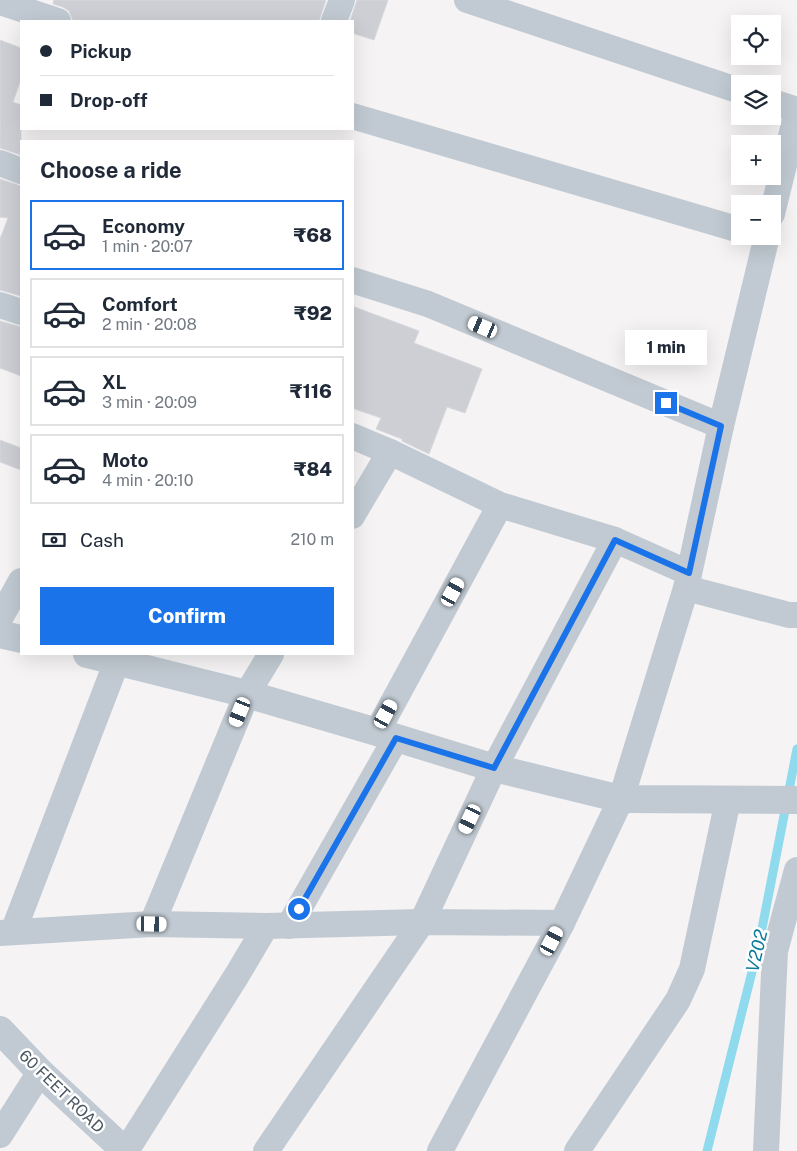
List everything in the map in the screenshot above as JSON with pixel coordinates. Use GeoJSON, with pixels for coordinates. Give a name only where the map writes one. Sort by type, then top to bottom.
{"type":"FeatureCollection","features":[{"type":"Feature","properties":{"kind":"street"},"geometry":{"type":"LineString","coordinates":[[334,20],[342,0]]}},
{"type":"Feature","properties":{"kind":"street"},"geometry":{"type":"LineString","coordinates":[[467,0],[731,88]]}},
{"type":"Feature","properties":{"kind":"street"},"geometry":{"type":"LineString","coordinates":[[0,2],[55,20]]}},
{"type":"Feature","properties":{"kind":"street"},"geometry":{"type":"LineString","coordinates":[[777,195],[797,111],[781,105]]}},
{"type":"Feature","properties":{"kind":"street"},"geometry":{"type":"LineString","coordinates":[[354,117],[731,227]]}},
{"type":"Feature","properties":{"kind":"street"},"geometry":{"type":"LineString","coordinates":[[0,163],[20,170]]}},
{"type":"Feature","properties":{"kind":"street"},"geometry":{"type":"LineString","coordinates":[[440,1151],[562,923],[621,799],[688,581],[721,426],[765,245]]}},
{"type":"Feature","properties":{"kind":"street"},"geometry":{"type":"LineString","coordinates":[[354,281],[428,304],[721,426]]}},
{"type":"Feature","properties":{"kind":"street"},"geometry":{"type":"LineString","coordinates":[[0,305],[20,312]]}},
{"type":"Feature","properties":{"kind":"street"},"geometry":{"type":"LineString","coordinates":[[354,437],[390,452],[500,506],[615,540],[688,581],[789,615],[797,615]]}},
{"type":"Feature","properties":{"kind":"street"},"geometry":{"type":"LineString","coordinates":[[354,513],[390,452]]}},
{"type":"Feature","properties":{"kind":"street"},"geometry":{"type":"LineString","coordinates":[[125,1151],[237,975],[278,926],[386,735],[500,506]]}},
{"type":"Feature","properties":{"kind":"street"},"geometry":{"type":"LineString","coordinates":[[266,1151],[422,922],[494,768],[615,540]]}},
{"type":"Feature","properties":{"kind":"street"},"geometry":{"type":"LineString","coordinates":[[0,618],[20,583]]}},
{"type":"Feature","properties":{"kind":"street"},"geometry":{"type":"LineString","coordinates":[[0,634],[20,639]]}},
{"type":"Feature","properties":{"kind":"street"},"geometry":{"type":"LineString","coordinates":[[97,655],[119,657],[494,768],[621,799],[797,800]]}},
{"type":"Feature","properties":{"kind":"street"},"geometry":{"type":"LineString","coordinates":[[152,924],[248,694],[271,655]]}},
{"type":"Feature","properties":{"kind":"street"},"geometry":{"type":"LineString","coordinates":[[119,657],[6,932],[152,924],[278,926],[422,922],[562,923]]}},
{"type":"Feature","properties":{"kind":"street"},"geometry":{"type":"LineString","coordinates":[[578,1151],[678,1000],[692,970],[728,800]]}},
{"type":"Feature","properties":{"kind":"street"},"geometry":{"type":"LineString","coordinates":[[766,1151],[775,951],[797,870]]}},
{"type":"Feature","properties":{"kind":"street","name":"60 FEET ROAD"},"geometry":{"type":"LineString","coordinates":[[0,1030],[40,1072],[125,1151]]}},
{"type":"Feature","properties":{"kind":"street"},"geometry":{"type":"LineString","coordinates":[[0,1135],[40,1072]]}},
{"type":"Feature","properties":{"kind":"building"},"geometry":{"type":"Polygon","coordinates":[[[54,0],[326,0],[319,20],[73,20],[69,11],[53,4],[54,0]]]}},
{"type":"Feature","properties":{"kind":"building"},"geometry":{"type":"Polygon","coordinates":[[[357,0],[388,0],[374,40],[354,34],[354,20],[350,20],[357,0]]]}},
{"type":"Feature","properties":{"kind":"building"},"geometry":{"type":"Polygon","coordinates":[[[0,40],[20,48],[20,82],[13,102],[20,105],[20,155],[0,148],[0,40]]]}},
{"type":"Feature","properties":{"kind":"building"},"geometry":{"type":"Polygon","coordinates":[[[0,179],[20,186],[20,296],[0,290],[0,239],[8,218],[0,217],[0,179]]]}},
{"type":"Feature","properties":{"kind":"building"},"geometry":{"type":"Polygon","coordinates":[[[354,307],[419,331],[414,343],[482,369],[465,413],[447,407],[429,454],[402,441],[402,439],[376,429],[381,418],[354,409],[354,307]]]}},
{"type":"Feature","properties":{"kind":"building"},"geometry":{"type":"Polygon","coordinates":[[[0,321],[20,327],[20,376],[0,368],[0,321]]]}},
{"type":"Feature","properties":{"kind":"building"},"geometry":{"type":"Polygon","coordinates":[[[0,440],[20,448],[20,470],[0,462],[0,440]]]}},
{"type":"Feature","properties":{"kind":"waterway","name":"V202"},"geometry":{"type":"LineString","coordinates":[[707,1151],[759,944],[797,749]]}},
{"type":"Feature","properties":{"kind":"route"},"geometry":{"type":"LineString","coordinates":[[299,909],[396,738],[494,768],[615,540],[689,573],[721,426],[666,403]]}}]}
